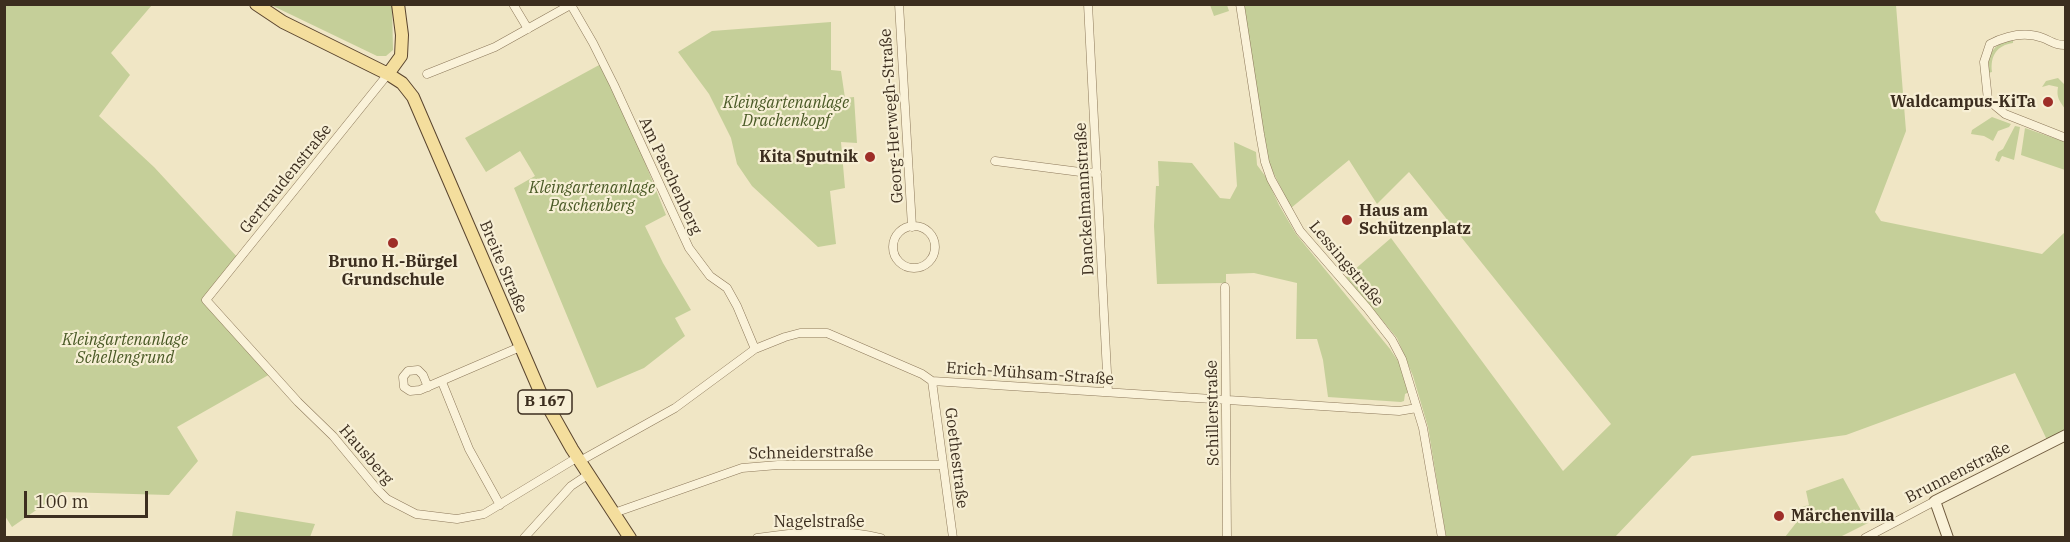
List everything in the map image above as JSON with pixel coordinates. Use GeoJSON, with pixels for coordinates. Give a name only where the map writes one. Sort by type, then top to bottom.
{"type":"FeatureCollection","features":[{"type":"Feature","properties":{"kind":"main road","name":"B 167"},"geometry":{"type":"LineString","coordinates":[[256,4],[283,22],[388,74]]}},
{"type":"Feature","properties":{"kind":"main road"},"geometry":{"type":"LineString","coordinates":[[388,74],[401,56],[402,34],[398,4]]}},
{"type":"Feature","properties":{"kind":"main road","name":"Breite Straße"},"geometry":{"type":"LineString","coordinates":[[388,74],[402,83],[413,96],[548,409],[630,537]]}},
{"type":"Feature","properties":{"kind":"main road","name":"Brunnenstraße"},"geometry":{"type":"LineString","coordinates":[[1935,501],[2066,435]]}},
{"type":"Feature","properties":{"kind":"main road"},"geometry":{"type":"LineString","coordinates":[[1935,501],[1948,537]]}},
{"type":"Feature","properties":{"kind":"street"},"geometry":{"type":"LineString","coordinates":[[513,4],[528,29]]}},
{"type":"Feature","properties":{"kind":"street","name":"Georg-Herwegh-Straße"},"geometry":{"type":"LineString","coordinates":[[899,4],[912,226]]}},
{"type":"Feature","properties":{"kind":"street","name":"Danckelmannstraße"},"geometry":{"type":"LineString","coordinates":[[1088,4],[1108,392]]}},
{"type":"Feature","properties":{"kind":"street","name":"Lessingstraße"},"geometry":{"type":"LineString","coordinates":[[1240,4],[1265,162],[1271,179],[1300,231],[1392,340],[1408,376],[1423,428],[1442,537]]}},
{"type":"Feature","properties":{"kind":"street","name":"Am Paschenberg"},"geometry":{"type":"LineString","coordinates":[[428,74],[495,47],[572,5],[609,74],[689,248],[710,276],[727,288],[755,350]]}},
{"type":"Feature","properties":{"kind":"street"},"geometry":{"type":"LineString","coordinates":[[2066,45],[2058,45],[2041,37],[2006,36],[1990,44],[1984,62],[1988,100],[2005,114],[2066,138]]}},
{"type":"Feature","properties":{"kind":"street","name":"Gertraudenstraße"},"geometry":{"type":"LineString","coordinates":[[206,300],[388,74]]}},
{"type":"Feature","properties":{"kind":"street"},"geometry":{"type":"LineString","coordinates":[[995,161],[1097,172]]}},
{"type":"Feature","properties":{"kind":"street","name":"Georg-Herwegh-Straße"},"geometry":{"type":"LineString","coordinates":[[912,226],[926,230],[931,236],[935,249],[928,262],[916,268],[902,264],[894,252],[893,245],[899,232],[912,226]]}},
{"type":"Feature","properties":{"kind":"street","name":"Schillerstraße"},"geometry":{"type":"LineString","coordinates":[[1225,287],[1227,537]]}},
{"type":"Feature","properties":{"kind":"street","name":"Hausberg"},"geometry":{"type":"LineString","coordinates":[[206,300],[298,402],[333,436],[387,499],[416,514],[446,518],[484,514],[579,459]]}},
{"type":"Feature","properties":{"kind":"street","name":"Erich-Mühsam-Straße"},"geometry":{"type":"LineString","coordinates":[[579,459],[675,408],[755,350],[800,333],[827,333],[922,374],[932,381],[1399,411],[1417,408]]}},
{"type":"Feature","properties":{"kind":"street"},"geometry":{"type":"LineString","coordinates":[[428,387],[520,347]]}},
{"type":"Feature","properties":{"kind":"street","name":"Goethestraße"},"geometry":{"type":"LineString","coordinates":[[932,381],[953,537]]}},
{"type":"Feature","properties":{"kind":"street"},"geometry":{"type":"LineString","coordinates":[[442,382],[469,449],[500,505]]}},
{"type":"Feature","properties":{"kind":"street","name":"Schneiderstraße"},"geometry":{"type":"LineString","coordinates":[[614,513],[742,468],[778,465],[944,465]]}},
{"type":"Feature","properties":{"kind":"street"},"geometry":{"type":"LineString","coordinates":[[524,537],[571,486],[589,474]]}},
{"type":"Feature","properties":{"kind":"street","name":"Brunnenstraße"},"geometry":{"type":"LineString","coordinates":[[1865,537],[1935,501]]}},
{"type":"Feature","properties":{"kind":"street","name":"Nagelstraße"},"geometry":{"type":"LineString","coordinates":[[757,537],[797,533],[859,534],[881,537]]}},
{"type":"Feature","properties":{"kind":"green space","name":"Kleingartenanlage Schellengrund"},"geometry":{"type":"Polygon","coordinates":[[[5,5],[152,5],[111,53],[130,75],[99,116],[154,167],[239,259],[206,301],[272,373],[177,427],[198,461],[169,495],[62,492],[12,527],[5,516],[5,5]]]}},
{"type":"Feature","properties":{"kind":"green space"},"geometry":{"type":"Polygon","coordinates":[[[271,5],[392,5],[393,50],[386,56],[377,56],[271,5]]]}},
{"type":"Feature","properties":{"kind":"green space"},"geometry":{"type":"Polygon","coordinates":[[[1210,5],[1227,5],[1229,11],[1214,16],[1210,5]]]}},
{"type":"Feature","properties":{"kind":"green space"},"geometry":{"type":"Polygon","coordinates":[[[1243,5],[1896,5],[1906,131],[1875,212],[1881,221],[2042,254],[2065,232],[2065,430],[2047,440],[2015,373],[1846,435],[1692,456],[1615,537],[1446,537],[1428,427],[1413,376],[1397,338],[1346,277],[1391,238],[1563,471],[1611,424],[1409,172],[1377,204],[1349,160],[1291,208],[1269,164],[1243,5]]]}},
{"type":"Feature","properties":{"kind":"green space","name":"Kleingartenanlage Drachenkopf"},"geometry":{"type":"Polygon","coordinates":[[[831,22],[831,70],[841,71],[845,98],[854,97],[857,143],[841,142],[845,188],[830,191],[836,244],[818,247],[752,186],[737,164],[731,138],[709,94],[678,52],[712,31],[831,22]]]}},
{"type":"Feature","properties":{"kind":"green space"},"geometry":{"type":"Polygon","coordinates":[[[2013,39],[2013,43],[2003,46],[1996,52],[1992,61],[1992,72],[1988,73],[1990,54],[2000,44],[2013,39]]]}},
{"type":"Feature","properties":{"kind":"green space","name":"Kleingartenanlage Paschenberg"},"geometry":{"type":"Polygon","coordinates":[[[601,64],[614,85],[666,215],[645,226],[663,263],[691,310],[675,318],[685,336],[644,368],[597,388],[514,188],[535,176],[520,151],[486,172],[465,138],[601,64]]]}},
{"type":"Feature","properties":{"kind":"green space"},"geometry":{"type":"Polygon","coordinates":[[[2058,78],[2065,85],[2065,109],[2058,97],[2058,87],[2049,85],[2042,87],[2046,81],[2058,78]]]}},
{"type":"Feature","properties":{"kind":"green space"},"geometry":{"type":"Polygon","coordinates":[[[1992,117],[2011,124],[1998,131],[1993,141],[1984,136],[1971,134],[1972,130],[1992,117]]]}},
{"type":"Feature","properties":{"kind":"green space"},"geometry":{"type":"Polygon","coordinates":[[[2015,126],[2020,127],[2014,160],[2002,156],[1999,162],[1995,160],[1998,152],[2003,149],[2015,126]]]}},
{"type":"Feature","properties":{"kind":"green space"},"geometry":{"type":"Polygon","coordinates":[[[2025,128],[2065,142],[2065,170],[2021,155],[2025,128]]]}},
{"type":"Feature","properties":{"kind":"green space"},"geometry":{"type":"Polygon","coordinates":[[[1234,142],[1256,152],[1257,165],[1266,177],[1296,234],[1400,364],[1409,392],[1405,394],[1404,401],[1328,397],[1323,360],[1317,339],[1296,339],[1297,283],[1254,273],[1226,274],[1226,283],[1157,284],[1154,226],[1156,186],[1159,186],[1158,161],[1192,163],[1220,198],[1230,199],[1237,186],[1234,142]]]}},
{"type":"Feature","properties":{"kind":"green space"},"geometry":{"type":"Polygon","coordinates":[[[1843,478],[1868,523],[1840,537],[1785,537],[1796,523],[1794,509],[1809,505],[1806,491],[1843,478]]]}},
{"type":"Feature","properties":{"kind":"green space"},"geometry":{"type":"Polygon","coordinates":[[[236,511],[315,524],[310,537],[232,537],[236,511]]]}},
{"type":"Feature","properties":{"kind":"place","name":"Waldcampus-KiTa"},"geometry":{"type":"Point","coordinates":[2048,102]}},
{"type":"Feature","properties":{"kind":"place","name":"Kita Sputnik"},"geometry":{"type":"Point","coordinates":[870,157]}},
{"type":"Feature","properties":{"kind":"place","name":"Haus am Schützenplatz"},"geometry":{"type":"Point","coordinates":[1347,220]}},
{"type":"Feature","properties":{"kind":"place","name":"Bruno H.-Bürgel Grundschule"},"geometry":{"type":"Point","coordinates":[393,243]}},
{"type":"Feature","properties":{"kind":"place","name":"Märchenvilla"},"geometry":{"type":"Point","coordinates":[1779,516]}}]}
